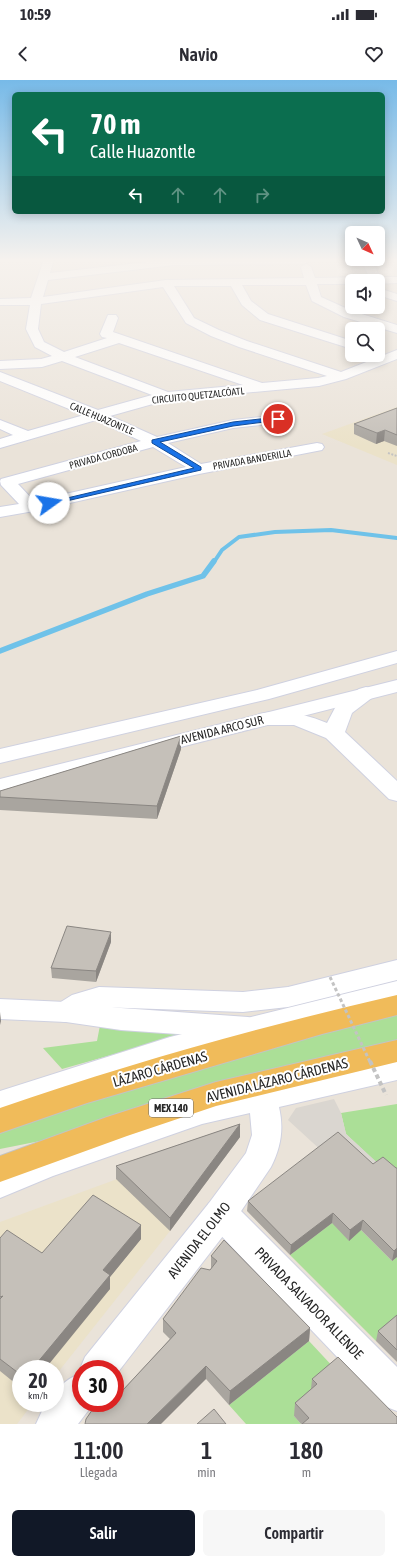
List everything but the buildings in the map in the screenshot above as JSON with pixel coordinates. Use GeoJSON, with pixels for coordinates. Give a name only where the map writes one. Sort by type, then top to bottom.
{"type":"FeatureCollection","features":[{"type":"Feature","properties":{"kind":"highway","name":"LÁZARO CÁRDENAS"},"geometry":{"type":"LineString","coordinates":[[0,1121],[82,1092],[322,1023],[397,1005]]}},
{"type":"Feature","properties":{"kind":"highway","name":"AVENIDA LÁZARO CÁRDENAS"},"geometry":{"type":"LineString","coordinates":[[0,1169],[118,1126],[216,1094],[397,1051]]}},
{"type":"Feature","properties":{"kind":"street"},"geometry":{"type":"LineString","coordinates":[[33,322],[32,329],[39,344],[64,357],[167,396]]}},
{"type":"Feature","properties":{"kind":"street"},"geometry":{"type":"LineString","coordinates":[[111,322],[106,334],[267,388]]}},
{"type":"Feature","properties":{"kind":"street"},"geometry":{"type":"LineString","coordinates":[[117,322],[154,351]]}},
{"type":"Feature","properties":{"kind":"street"},"geometry":{"type":"LineString","coordinates":[[193,322],[215,333],[243,344],[341,376]]}},
{"type":"Feature","properties":{"kind":"street"},"geometry":{"type":"LineString","coordinates":[[279,322],[345,343]]}},
{"type":"Feature","properties":{"kind":"street"},"geometry":{"type":"LineString","coordinates":[[373,322],[397,329]]}},
{"type":"Feature","properties":{"kind":"street"},"geometry":{"type":"LineString","coordinates":[[0,365],[42,363],[118,339]]}},
{"type":"Feature","properties":{"kind":"street","name":"CIRCUITO QUETZALCÓATL"},"geometry":{"type":"LineString","coordinates":[[0,444],[167,396],[267,388],[319,382],[341,376],[388,354]]}},
{"type":"Feature","properties":{"kind":"street","name":"CALLE HUAZONTLE"},"geometry":{"type":"LineString","coordinates":[[0,376],[97,415],[155,442],[199,469]]}},
{"type":"Feature","properties":{"kind":"street","name":"PRIVADA CORDOBA"},"geometry":{"type":"LineString","coordinates":[[32,505],[7,482],[155,442],[233,424],[278,419]]}},
{"type":"Feature","properties":{"kind":"street"},"geometry":{"type":"LineString","coordinates":[[0,424],[27,436]]}},
{"type":"Feature","properties":{"kind":"street","name":"PRIVADA BANDERILLA"},"geometry":{"type":"LineString","coordinates":[[0,512],[199,469],[317,447]]}},
{"type":"Feature","properties":{"kind":"street","name":"AVENIDA ARCO SUR"},"geometry":{"type":"LineString","coordinates":[[0,756],[262,695],[397,657]]}},
{"type":"Feature","properties":{"kind":"street","name":"AVENIDA ARCO SUR"},"geometry":{"type":"LineString","coordinates":[[0,786],[397,686]]}},
{"type":"Feature","properties":{"kind":"street"},"geometry":{"type":"LineString","coordinates":[[334,733],[343,710],[366,693]]}},
{"type":"Feature","properties":{"kind":"street"},"geometry":{"type":"LineString","coordinates":[[267,719],[295,720],[312,724],[334,733],[397,794]]}},
{"type":"Feature","properties":{"kind":"street"},"geometry":{"type":"LineString","coordinates":[[66,1012],[82,1002],[99,997],[243,1002],[288,997],[397,970]]}},
{"type":"Feature","properties":{"kind":"street"},"geometry":{"type":"LineString","coordinates":[[0,1103],[170,1048],[397,991]]}},
{"type":"Feature","properties":{"kind":"street"},"geometry":{"type":"LineString","coordinates":[[0,1009],[66,1012],[121,1019],[248,1028]]}},
{"type":"Feature","properties":{"kind":"street"},"geometry":{"type":"LineString","coordinates":[[0,1184],[42,1167],[201,1112],[262,1099],[391,1082]]}},
{"type":"Feature","properties":{"kind":"street","name":"AVENIDA EL OLMO"},"geometry":{"type":"LineString","coordinates":[[105,1360],[221,1213],[260,1158],[267,1135],[267,1120],[262,1099]]}},
{"type":"Feature","properties":{"kind":"street","name":"PRIVADA SALVADOR ALLENDE"},"geometry":{"type":"LineString","coordinates":[[221,1213],[397,1393]]}},
{"type":"Feature","properties":{"kind":"street"},"geometry":{"type":"LineString","coordinates":[[55,1424],[72,1402]]}},
{"type":"Feature","properties":{"kind":"path"},"geometry":{"type":"LineString","coordinates":[[388,452],[397,456]]}},
{"type":"Feature","properties":{"kind":"path"},"geometry":{"type":"LineString","coordinates":[[330,978],[391,1082]]}},
{"type":"Feature","properties":{"kind":"shaded area"},"geometry":{"type":"Polygon","coordinates":[[[397,407],[397,465],[322,434],[397,407]]]}},
{"type":"Feature","properties":{"kind":"shaded area"},"geometry":{"type":"Polygon","coordinates":[[[334,1099],[341,1113],[346,1134],[382,1167],[324,1153],[288,1120],[296,1108],[334,1099]]]}},
{"type":"Feature","properties":{"kind":"shaded area"},"geometry":{"type":"Polygon","coordinates":[[[169,1160],[201,1188],[170,1231],[64,1365],[64,1360],[12,1360],[12,1412],[26,1412],[17,1424],[0,1424],[0,1222],[169,1160]]]}},
{"type":"Feature","properties":{"kind":"green space"},"geometry":{"type":"Polygon","coordinates":[[[397,1009],[397,1061],[271,1095],[0,1149],[0,1132],[221,1042],[397,1009]]]}},
{"type":"Feature","properties":{"kind":"green space"},"geometry":{"type":"Polygon","coordinates":[[[102,1015],[196,1031],[62,1069],[43,1048],[97,1041],[102,1015]]]}},
{"type":"Feature","properties":{"kind":"green space"},"geometry":{"type":"Polygon","coordinates":[[[397,1104],[397,1177],[394,1179],[346,1134],[341,1113],[397,1104]]]}},
{"type":"Feature","properties":{"kind":"green space"},"geometry":{"type":"Polygon","coordinates":[[[332,1223],[361,1230],[392,1261],[397,1257],[397,1324],[376,1341],[290,1255],[332,1223]]]}},
{"type":"Feature","properties":{"kind":"green space"},"geometry":{"type":"Polygon","coordinates":[[[309,1341],[336,1370],[294,1416],[301,1424],[246,1424],[229,1405],[309,1341]]]}},
{"type":"Feature","properties":{"kind":"waterway"},"geometry":{"type":"LineString","coordinates":[[214,562],[222,550],[239,537],[275,532],[331,530],[397,538]]}},
{"type":"Feature","properties":{"kind":"waterway"},"geometry":{"type":"LineString","coordinates":[[0,651],[147,594],[203,576],[214,561]]}},
{"type":"Feature","properties":{"kind":"route"},"geometry":{"type":"LineString","coordinates":[[49,503],[199,469],[155,442],[233,424],[278,419]]}}]}
